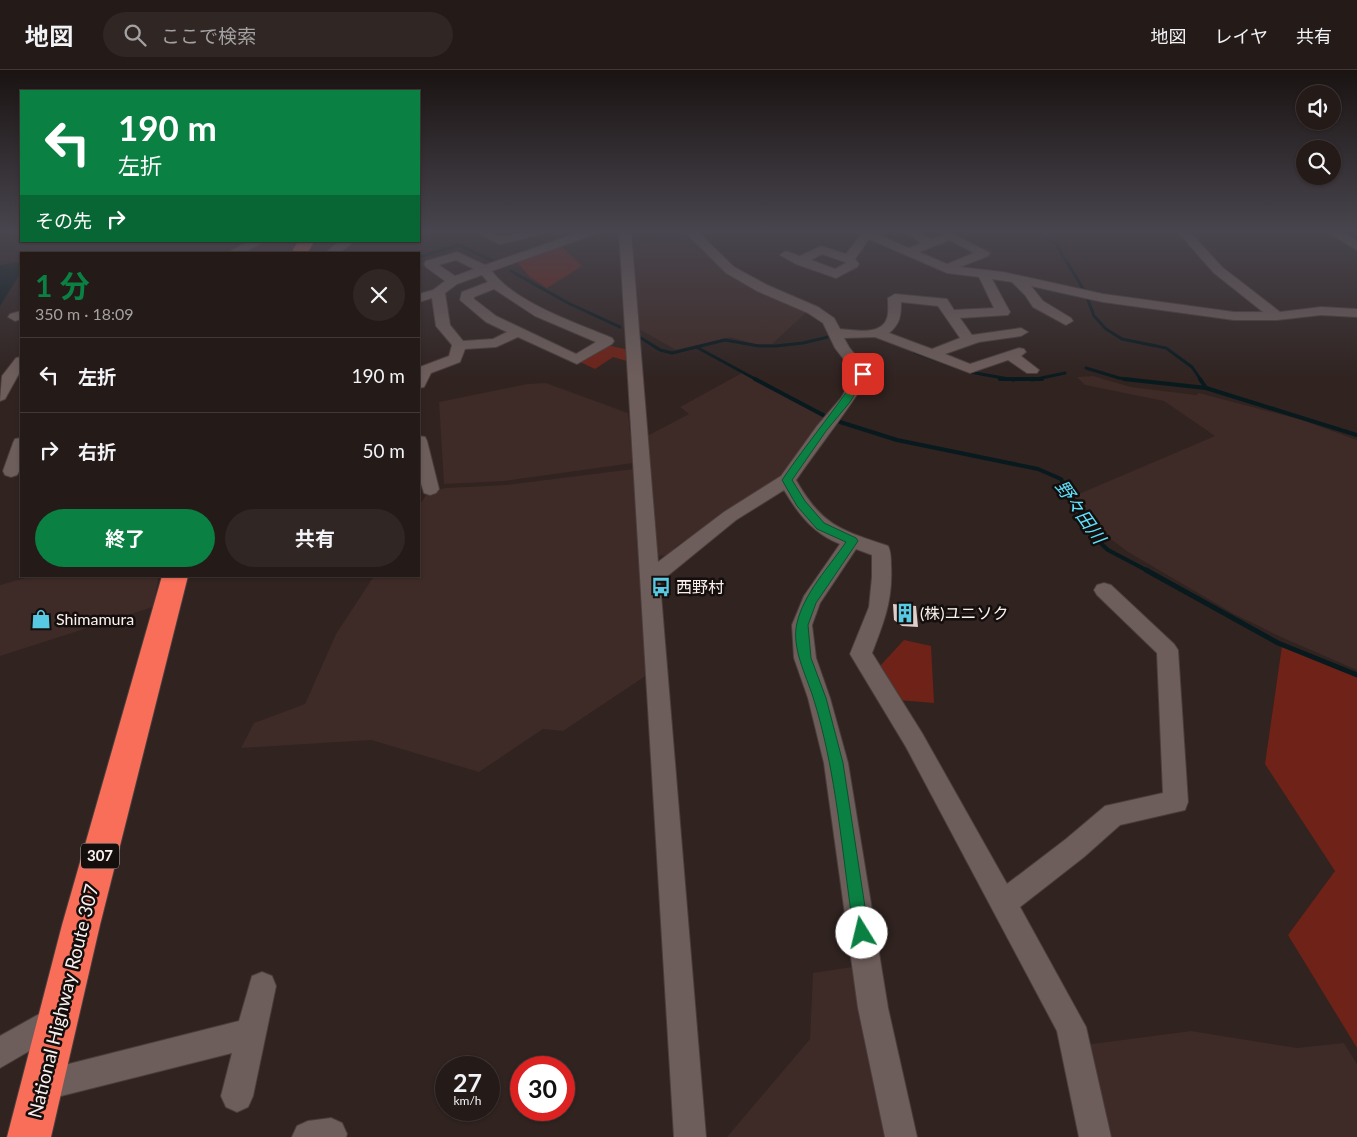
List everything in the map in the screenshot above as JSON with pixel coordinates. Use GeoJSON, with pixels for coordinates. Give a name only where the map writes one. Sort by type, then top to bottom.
{"type":"FeatureCollection","features":[{"type":"Feature","properties":{"kind":"highway","name":"National Highway Route 307"},"geometry":{"type":"LineString","coordinates":[[29,1137],[84,915],[175,577]]}},
{"type":"Feature","properties":{"kind":"street"},"geometry":{"type":"LineString","coordinates":[[420,298],[438,293],[443,287],[456,281]]}},
{"type":"Feature","properties":{"kind":"street"},"geometry":{"type":"LineString","coordinates":[[492,281],[494,284],[540,312],[607,341],[633,348]]}},
{"type":"Feature","properties":{"kind":"street"},"geometry":{"type":"LineString","coordinates":[[628,281],[690,1137]]}},
{"type":"Feature","properties":{"kind":"street"},"geometry":{"type":"LineString","coordinates":[[650,579],[730,516],[787,480],[823,429],[847,400],[863,374],[842,348],[829,321],[813,310],[749,281]]}},
{"type":"Feature","properties":{"kind":"street"},"geometry":{"type":"LineString","coordinates":[[952,314],[1003,312],[987,281]]}},
{"type":"Feature","properties":{"kind":"street"},"geometry":{"type":"LineString","coordinates":[[1018,281],[1030,292],[1038,304],[1066,321]]}},
{"type":"Feature","properties":{"kind":"street"},"geometry":{"type":"LineString","coordinates":[[1021,281],[1087,295],[1234,316],[1277,316],[1321,311],[1357,313]]}},
{"type":"Feature","properties":{"kind":"street"},"geometry":{"type":"LineString","coordinates":[[1232,281],[1277,316]]}},
{"type":"Feature","properties":{"kind":"street"},"geometry":{"type":"LineString","coordinates":[[494,284],[467,295],[467,300],[491,319],[577,360],[607,341]]}},
{"type":"Feature","properties":{"kind":"street"},"geometry":{"type":"LineString","coordinates":[[438,293],[443,326],[459,345]]}},
{"type":"Feature","properties":{"kind":"street"},"geometry":{"type":"LineString","coordinates":[[879,334],[887,329],[894,319],[895,298],[942,302],[968,339]]}},
{"type":"Feature","properties":{"kind":"street"},"geometry":{"type":"LineString","coordinates":[[459,345],[496,343],[518,332]]}},
{"type":"Feature","properties":{"kind":"street"},"geometry":{"type":"LineString","coordinates":[[931,355],[968,339],[989,334],[1021,332]]}},
{"type":"Feature","properties":{"kind":"street"},"geometry":{"type":"LineString","coordinates":[[836,333],[879,334],[970,369],[1015,353],[1032,370]]}},
{"type":"Feature","properties":{"kind":"street"},"geometry":{"type":"LineString","coordinates":[[420,382],[425,370],[454,359],[459,345]]}},
{"type":"Feature","properties":{"kind":"street"},"geometry":{"type":"LineString","coordinates":[[0,396],[9,376],[20,362]]}},
{"type":"Feature","properties":{"kind":"street"},"geometry":{"type":"LineString","coordinates":[[420,445],[430,489]]}},
{"type":"Feature","properties":{"kind":"street"},"geometry":{"type":"LineString","coordinates":[[11,471],[20,446]]}},
{"type":"Feature","properties":{"kind":"street"},"geometry":{"type":"LineString","coordinates":[[787,480],[801,504],[821,526],[852,541],[881,551],[882,576],[878,607],[861,654],[914,740],[1071,1028],[1095,1137]]}},
{"type":"Feature","properties":{"kind":"street"},"geometry":{"type":"LineString","coordinates":[[852,541],[811,601],[802,625],[804,658],[819,698],[836,763],[873,1008],[901,1137]]}},
{"type":"Feature","properties":{"kind":"street"},"geometry":{"type":"LineString","coordinates":[[1003,904],[1075,848],[1114,814],[1176,802],[1167,650],[1104,590]]}},
{"type":"Feature","properties":{"kind":"street"},"geometry":{"type":"LineString","coordinates":[[237,1096],[262,986]]}},
{"type":"Feature","properties":{"kind":"street"},"geometry":{"type":"LineString","coordinates":[[0,1053],[58,1018]]}},
{"type":"Feature","properties":{"kind":"street"},"geometry":{"type":"LineString","coordinates":[[42,1086],[251,1034]]}},
{"type":"Feature","properties":{"kind":"shaded area"},"geometry":{"type":"Polygon","coordinates":[[[0,281],[16,281],[0,306],[0,281]]]}},
{"type":"Feature","properties":{"kind":"shaded area"},"geometry":{"type":"Polygon","coordinates":[[[536,281],[558,281],[547,288],[536,281]]]}},
{"type":"Feature","properties":{"kind":"shaded area"},"geometry":{"type":"Polygon","coordinates":[[[634,281],[751,281],[809,310],[772,344],[755,344],[730,337],[676,350],[639,329],[634,281]]]}},
{"type":"Feature","properties":{"kind":"shaded area"},"geometry":{"type":"Polygon","coordinates":[[[607,345],[629,350],[627,361],[613,357],[595,369],[580,362],[607,345]]]}},
{"type":"Feature","properties":{"kind":"shaded area"},"geometry":{"type":"Polygon","coordinates":[[[742,373],[826,419],[784,476],[675,547],[671,555],[657,556],[645,437],[689,414],[680,407],[742,373]]]}},
{"type":"Feature","properties":{"kind":"shaded area"},"geometry":{"type":"Polygon","coordinates":[[[1093,376],[1131,387],[1196,395],[1199,393],[1302,420],[1357,440],[1357,670],[1283,638],[1234,614],[1128,552],[1100,531],[1074,496],[1215,436],[1164,401],[1085,385],[1077,377],[1093,376]]]}},
{"type":"Feature","properties":{"kind":"shaded area"},"geometry":{"type":"Polygon","coordinates":[[[546,383],[628,413],[633,463],[505,481],[444,484],[439,402],[527,384],[546,383]]]}},
{"type":"Feature","properties":{"kind":"shaded area"},"geometry":{"type":"Polygon","coordinates":[[[634,469],[650,673],[563,731],[543,729],[479,772],[371,740],[241,748],[254,723],[305,704],[336,634],[373,577],[420,577],[420,504],[428,492],[445,488],[505,485],[634,469]]]}},
{"type":"Feature","properties":{"kind":"shaded area"},"geometry":{"type":"Polygon","coordinates":[[[29,577],[159,577],[153,607],[0,656],[0,585],[29,577]]]}},
{"type":"Feature","properties":{"kind":"shaded area"},"geometry":{"type":"Polygon","coordinates":[[[904,640],[931,646],[934,703],[898,700],[880,666],[904,640]]]}},
{"type":"Feature","properties":{"kind":"shaded area"},"geometry":{"type":"Polygon","coordinates":[[[1282,646],[1357,676],[1357,1048],[1288,935],[1335,871],[1265,764],[1282,646]]]}},
{"type":"Feature","properties":{"kind":"shaded area"},"geometry":{"type":"Polygon","coordinates":[[[858,966],[874,1089],[886,1137],[727,1137],[810,1039],[813,973],[858,966]]]}},
{"type":"Feature","properties":{"kind":"shaded area"},"geometry":{"type":"Polygon","coordinates":[[[1191,1031],[1297,1048],[1344,1043],[1357,1064],[1357,1137],[1112,1137],[1084,1045],[1191,1031]]]}},
{"type":"Feature","properties":{"kind":"building","name":"(株)ユニソク"},"geometry":{"type":"Polygon","coordinates":[[[893,604],[916,606],[918,627],[902,626],[894,620],[893,604]]]}},
{"type":"Feature","properties":{"kind":"waterway","name":"野々田川"},"geometry":{"type":"LineString","coordinates":[[528,281],[568,303],[620,327]]}},
{"type":"Feature","properties":{"kind":"waterway"},"geometry":{"type":"LineString","coordinates":[[1078,281],[1085,292],[1094,316],[1106,329],[1122,339],[1166,348],[1192,367],[1201,380]]}},
{"type":"Feature","properties":{"kind":"waterway"},"geometry":{"type":"LineString","coordinates":[[641,338],[660,350],[672,353],[725,340],[759,346],[776,346],[803,343],[828,337]]}},
{"type":"Feature","properties":{"kind":"waterway","name":"野々田川"},"geometry":{"type":"LineString","coordinates":[[698,348],[757,380]]}},
{"type":"Feature","properties":{"kind":"waterway"},"geometry":{"type":"LineString","coordinates":[[914,352],[970,372],[1008,379]]}},
{"type":"Feature","properties":{"kind":"waterway"},"geometry":{"type":"LineString","coordinates":[[1086,368],[1119,378],[1135,380]]}},
{"type":"Feature","properties":{"kind":"waterway"},"geometry":{"type":"LineString","coordinates":[[1037,379],[1065,373]]}},
{"type":"Feature","properties":{"kind":"waterway","name":"野々田川"},"geometry":{"type":"LineString","coordinates":[[755,379],[823,415]]}},
{"type":"Feature","properties":{"kind":"waterway"},"geometry":{"type":"LineString","coordinates":[[1000,379],[1008,379]]}},
{"type":"Feature","properties":{"kind":"waterway"},"geometry":{"type":"LineString","coordinates":[[1008,379],[1037,379]]}},
{"type":"Feature","properties":{"kind":"waterway"},"geometry":{"type":"LineString","coordinates":[[1008,379],[1014,380]]}},
{"type":"Feature","properties":{"kind":"waterway"},"geometry":{"type":"LineString","coordinates":[[1032,380],[1037,379]]}},
{"type":"Feature","properties":{"kind":"waterway"},"geometry":{"type":"LineString","coordinates":[[1037,379],[1042,379]]}},
{"type":"Feature","properties":{"kind":"waterway"},"geometry":{"type":"LineString","coordinates":[[1124,379],[1206,388]]}},
{"type":"Feature","properties":{"kind":"waterway"},"geometry":{"type":"LineString","coordinates":[[1200,379],[1206,388]]}},
{"type":"Feature","properties":{"kind":"waterway"},"geometry":{"type":"LineString","coordinates":[[1206,388],[1357,435]]}},
{"type":"Feature","properties":{"kind":"waterway","name":"野々田川"},"geometry":{"type":"LineString","coordinates":[[840,422],[897,440],[1038,469],[1061,479],[1092,535],[1108,550],[1148,571]]}},
{"type":"Feature","properties":{"kind":"waterway","name":"野々田川"},"geometry":{"type":"LineString","coordinates":[[1146,570],[1278,643],[1357,675]]}},
{"type":"Feature","properties":{"kind":"place","name":"西野村"},"geometry":{"type":"Point","coordinates":[661,587]}},
{"type":"Feature","properties":{"kind":"place","name":"(株)ユニソク"},"geometry":{"type":"Point","coordinates":[905,613]}},
{"type":"Feature","properties":{"kind":"place","name":"Shimamura"},"geometry":{"type":"Point","coordinates":[41,619]}},
{"type":"Feature","properties":{"kind":"route"},"geometry":{"type":"LineString","coordinates":[[862,933],[836,763],[819,698],[804,658],[802,625],[811,601],[852,541],[821,526],[801,504],[787,480],[823,429],[847,400],[863,374]]}}]}
